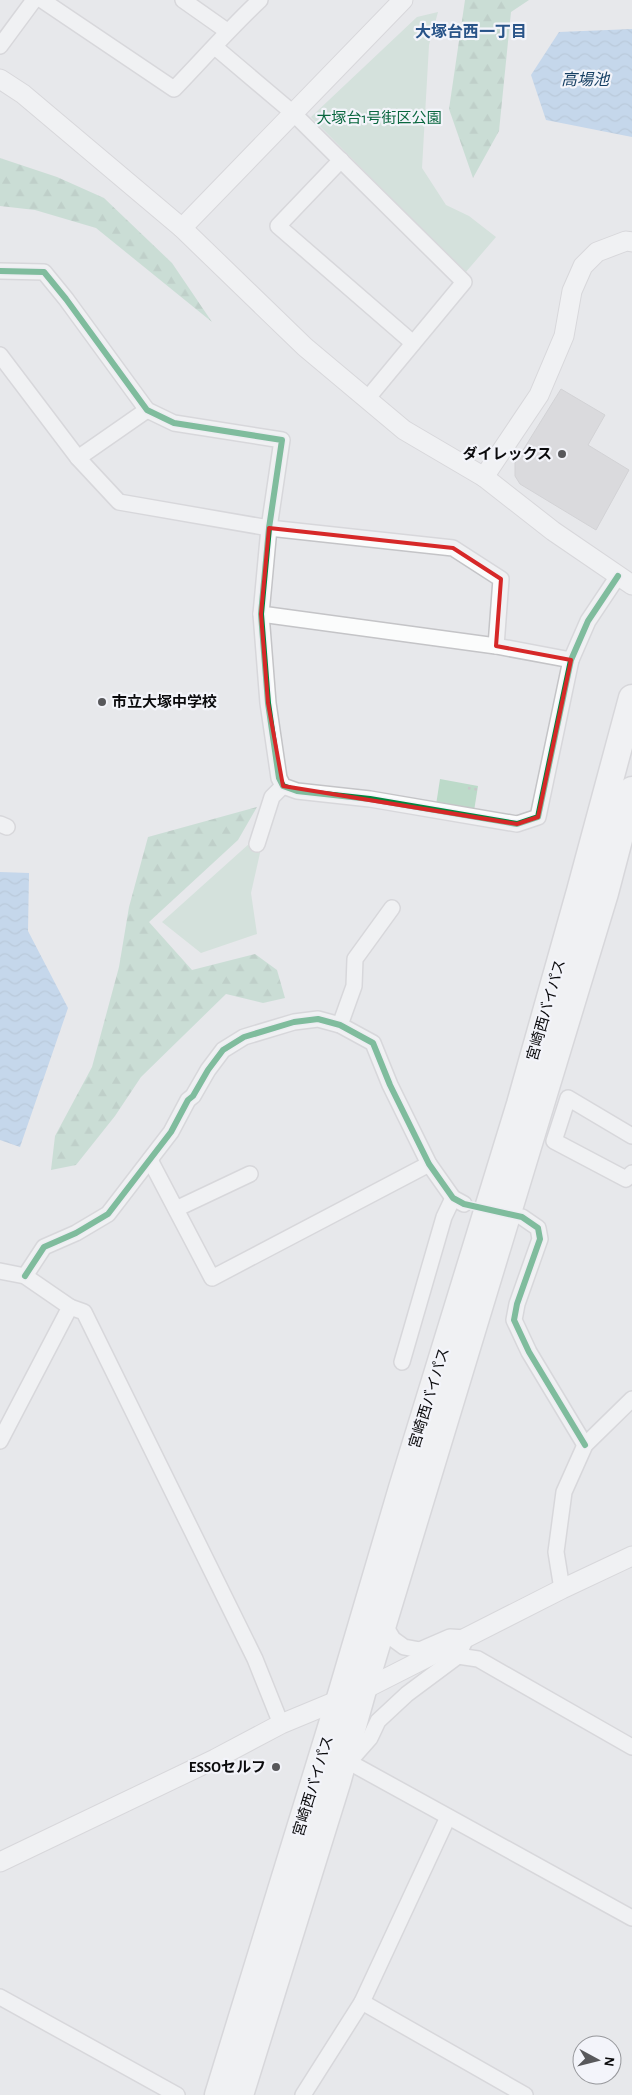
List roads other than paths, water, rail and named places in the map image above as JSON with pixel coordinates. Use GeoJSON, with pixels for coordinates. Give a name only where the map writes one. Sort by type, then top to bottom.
{"type":"FeatureCollection","features":[{"type":"Feature","properties":{"kind":"highway","name":"宮崎西バイパス"},"geometry":{"type":"LineString","coordinates":[[218,2095],[352,1694],[402,1488],[520,1104],[632,698]]}},
{"type":"Feature","properties":{"kind":"highway","name":"宮崎西バイパス"},"geometry":{"type":"LineString","coordinates":[[240,2095],[343,1772],[352,1694],[387,1613],[605,893],[632,790]]}},
{"type":"Feature","properties":{"kind":"street"},"geometry":{"type":"LineString","coordinates":[[0,46],[34,0]]}},
{"type":"Feature","properties":{"kind":"street"},"geometry":{"type":"LineString","coordinates":[[42,0],[174,89],[215,47],[227,31],[260,0]]}},
{"type":"Feature","properties":{"kind":"street"},"geometry":{"type":"LineString","coordinates":[[183,0],[227,31]]}},
{"type":"Feature","properties":{"kind":"street"},"geometry":{"type":"LineString","coordinates":[[182,228],[403,0]]}},
{"type":"Feature","properties":{"kind":"street"},"geometry":{"type":"LineString","coordinates":[[215,47],[293,113],[464,282],[367,399]]}},
{"type":"Feature","properties":{"kind":"street"},"geometry":{"type":"LineString","coordinates":[[0,79],[23,94],[182,228],[305,347],[404,430],[484,477],[553,531],[625,581],[588,622],[571,660],[538,817],[517,824],[370,799],[297,791],[283,786],[279,778],[268,703],[261,614],[269,528],[282,440],[174,423],[147,410],[44,272],[0,271]]}},
{"type":"Feature","properties":{"kind":"street"},"geometry":{"type":"LineString","coordinates":[[341,160],[278,226],[413,343]]}},
{"type":"Feature","properties":{"kind":"street"},"geometry":{"type":"LineString","coordinates":[[484,477],[539,395],[564,336],[572,291],[583,266],[597,252],[626,242],[632,242]]}},
{"type":"Feature","properties":{"kind":"street"},"geometry":{"type":"LineString","coordinates":[[0,355],[78,458],[119,502],[269,528],[453,548],[501,579],[496,646]]}},
{"type":"Feature","properties":{"kind":"street"},"geometry":{"type":"LineString","coordinates":[[78,458],[147,410]]}},
{"type":"Feature","properties":{"kind":"street"},"geometry":{"type":"LineString","coordinates":[[261,614],[496,646],[571,660]]}},
{"type":"Feature","properties":{"kind":"street"},"geometry":{"type":"LineString","coordinates":[[257,844],[272,797],[283,786]]}},
{"type":"Feature","properties":{"kind":"street"},"geometry":{"type":"LineString","coordinates":[[340,1025],[354,986],[355,959],[392,908]]}},
{"type":"Feature","properties":{"kind":"street"},"geometry":{"type":"LineString","coordinates":[[25,1276],[44,1247],[76,1233],[108,1214],[150,1160],[223,1050],[244,1037],[294,1022],[318,1019],[340,1025],[373,1043],[390,1086],[429,1164],[458,1201],[444,1216],[402,1362]]}},
{"type":"Feature","properties":{"kind":"street"},"geometry":{"type":"LineString","coordinates":[[632,1136],[568,1098],[554,1141],[626,1179],[632,1173]]}},
{"type":"Feature","properties":{"kind":"street"},"geometry":{"type":"LineString","coordinates":[[150,1160],[212,1278],[429,1164]]}},
{"type":"Feature","properties":{"kind":"street"},"geometry":{"type":"LineString","coordinates":[[176,1209],[250,1174]]}},
{"type":"Feature","properties":{"kind":"street"},"geometry":{"type":"LineString","coordinates":[[522,1217],[538,1228],[540,1239],[517,1304],[514,1320],[529,1352],[584,1445]]}},
{"type":"Feature","properties":{"kind":"street"},"geometry":{"type":"LineString","coordinates":[[0,1272],[25,1276],[70,1307],[84,1312],[255,1659],[282,1724]]}},
{"type":"Feature","properties":{"kind":"street"},"geometry":{"type":"LineString","coordinates":[[0,1441],[70,1307]]}},
{"type":"Feature","properties":{"kind":"street"},"geometry":{"type":"LineString","coordinates":[[562,1589],[556,1552],[564,1492],[584,1445],[632,1399]]}},
{"type":"Feature","properties":{"kind":"street"},"geometry":{"type":"LineString","coordinates":[[0,1862],[215,1759],[282,1724],[352,1694],[632,1556]]}},
{"type":"Feature","properties":{"kind":"street"},"geometry":{"type":"LineString","coordinates":[[387,1613],[384,1624],[393,1639],[404,1647],[420,1650],[450,1637],[466,1638]]}},
{"type":"Feature","properties":{"kind":"street"},"geometry":{"type":"LineString","coordinates":[[466,1638],[458,1656],[407,1694],[378,1721],[370,1738],[343,1772],[448,1817],[632,1918]]}},
{"type":"Feature","properties":{"kind":"street"},"geometry":{"type":"LineString","coordinates":[[458,1656],[478,1659],[632,1747]]}},
{"type":"Feature","properties":{"kind":"street"},"geometry":{"type":"LineString","coordinates":[[303,2095],[362,2002],[448,1817]]}},
{"type":"Feature","properties":{"kind":"street"},"geometry":{"type":"LineString","coordinates":[[0,1997],[177,2095]]}},
{"type":"Feature","properties":{"kind":"street"},"geometry":{"type":"LineString","coordinates":[[362,2002],[525,2095]]}},
{"type":"Feature","properties":{"kind":"water","name":"高場池"},"geometry":{"type":"Polygon","coordinates":[[[632,29],[632,137],[546,120],[531,75],[559,32],[632,29]]]}},
{"type":"Feature","properties":{"kind":"water"},"geometry":{"type":"Polygon","coordinates":[[[0,872],[29,873],[28,931],[68,1008],[20,1147],[0,1140],[0,872]]]}},
{"type":"Feature","properties":{"kind":"place","name":"ダイレックス"},"geometry":{"type":"Point","coordinates":[562,454]}},
{"type":"Feature","properties":{"kind":"place","name":"市立大塚中学校"},"geometry":{"type":"Point","coordinates":[102,702]}},
{"type":"Feature","properties":{"kind":"place","name":"ESSOセルフ"},"geometry":{"type":"Point","coordinates":[276,1767]}},
{"type":"Feature","properties":{"kind":"district","name":"大塚台西一丁目"},"geometry":{"type":"Point","coordinates":[471,31]}},
{"type":"Feature","properties":{"kind":"park label","name":"大塚台1号街区公園"},"geometry":{"type":"Point","coordinates":[379,118]}}]}
